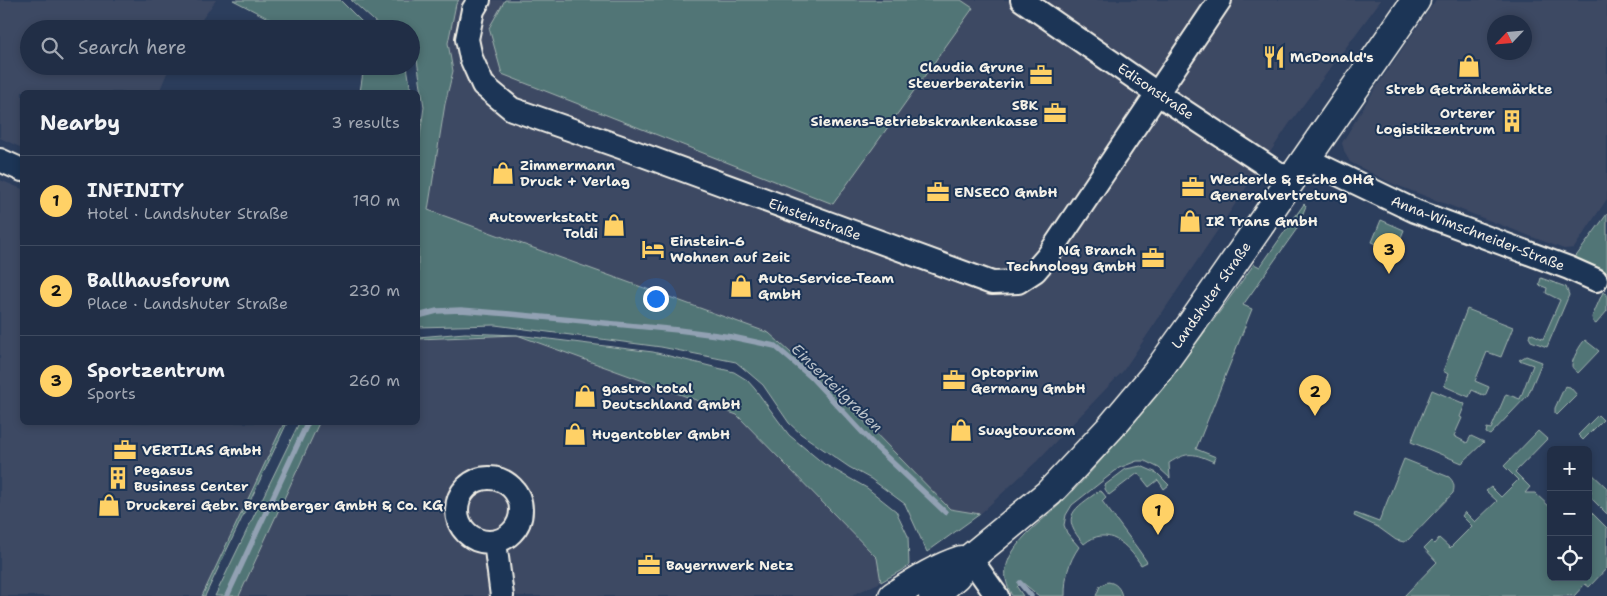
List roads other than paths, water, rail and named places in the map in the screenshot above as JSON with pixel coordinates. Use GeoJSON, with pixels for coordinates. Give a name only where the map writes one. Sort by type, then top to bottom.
{"type":"FeatureCollection","features":[{"type":"Feature","properties":{"kind":"main road","name":"Landshuter Straße"},"geometry":{"type":"LineString","coordinates":[[933,596],[956,576],[970,558],[1049,493],[1110,428],[1157,372],[1416,0]]}},
{"type":"Feature","properties":{"kind":"main road","name":"Landshuter Straße"},"geometry":{"type":"LineString","coordinates":[[893,596],[948,564],[970,558]]}},
{"type":"Feature","properties":{"kind":"street","name":"Einsteinstraße"},"geometry":{"type":"LineString","coordinates":[[480,0],[473,10],[467,39],[471,58],[483,85],[512,109],[992,283],[1018,282],[1035,271],[1044,261],[1220,0]]}},
{"type":"Feature","properties":{"kind":"street","name":"Edisonstraße"},"geometry":{"type":"LineString","coordinates":[[1022,0],[1158,94],[1290,181]]}},
{"type":"Feature","properties":{"kind":"street","name":"Anna-Wimschneider-Straße"},"geometry":{"type":"LineString","coordinates":[[1306,157],[1415,211],[1569,268],[1596,280]]}},
{"type":"Feature","properties":{"kind":"street"},"geometry":{"type":"LineString","coordinates":[[0,160],[20,169]]}},
{"type":"Feature","properties":{"kind":"street"},"geometry":{"type":"LineString","coordinates":[[495,542],[502,596]]}},
{"type":"Feature","properties":{"kind":"street"},"geometry":{"type":"LineString","coordinates":[[970,558],[998,596]]}},
{"type":"Feature","properties":{"kind":"waterway","name":"Einserteilgraben"},"geometry":{"type":"LineString","coordinates":[[420,315],[437,311],[461,310],[510,314],[678,330],[732,337],[775,346],[811,377],[877,448],[945,512]]}},
{"type":"Feature","properties":{"kind":"waterway","name":"Einserteilgraben"},"geometry":{"type":"LineString","coordinates":[[227,596],[307,425]]}},
{"type":"Feature","properties":{"kind":"waterway","name":"Einserteilgraben"},"geometry":{"type":"LineString","coordinates":[[1020,583],[1031,596]]}},
{"type":"Feature","properties":{"kind":"place","name":"McDonald's"},"geometry":{"type":"Point","coordinates":[1274,57]}},
{"type":"Feature","properties":{"kind":"place","name":"Streb Getränkemärkte"},"geometry":{"type":"Point","coordinates":[1469,66]}},
{"type":"Feature","properties":{"kind":"place","name":"Claudia Grune Steuerberaterin"},"geometry":{"type":"Point","coordinates":[1041,75]}},
{"type":"Feature","properties":{"kind":"place","name":"SBK Siemens-Betriebskrankenkasse"},"geometry":{"type":"Point","coordinates":[1055,113]}},
{"type":"Feature","properties":{"kind":"place","name":"Orterer Logistikzentrum"},"geometry":{"type":"Point","coordinates":[1512,121]}},
{"type":"Feature","properties":{"kind":"place","name":"Zimmermann Druck + Verlag"},"geometry":{"type":"Point","coordinates":[503,173]}},
{"type":"Feature","properties":{"kind":"place","name":"Weckerle & Esche OHG Generalvertretung"},"geometry":{"type":"Point","coordinates":[1193,187]}},
{"type":"Feature","properties":{"kind":"place","name":"ENSECO GmbH"},"geometry":{"type":"Point","coordinates":[938,192]}},
{"type":"Feature","properties":{"kind":"place","name":"IR Trans GmbH"},"geometry":{"type":"Point","coordinates":[1190,221]}},
{"type":"Feature","properties":{"kind":"place","name":"Autowerkstatt Toldi"},"geometry":{"type":"Point","coordinates":[614,225]}},
{"type":"Feature","properties":{"kind":"place","name":"Einstein-6 Wohnen auf Zeit"},"geometry":{"type":"Point","coordinates":[653,249]}},
{"type":"Feature","properties":{"kind":"place","name":"NG Branch Technology GmbH"},"geometry":{"type":"Point","coordinates":[1153,258]}},
{"type":"Feature","properties":{"kind":"place","name":"Sportzentrum"},"geometry":{"type":"Point","coordinates":[1389,274]}},
{"type":"Feature","properties":{"kind":"place","name":"Auto-Service-Team GmbH"},"geometry":{"type":"Point","coordinates":[741,286]}},
{"type":"Feature","properties":{"kind":"place","name":"Optoprim Germany GmbH"},"geometry":{"type":"Point","coordinates":[954,380]}},
{"type":"Feature","properties":{"kind":"place","name":"gastro total Deutschland GmbH"},"geometry":{"type":"Point","coordinates":[585,396]}},
{"type":"Feature","properties":{"kind":"place","name":"Ballhausforum"},"geometry":{"type":"Point","coordinates":[1315,416]}},
{"type":"Feature","properties":{"kind":"place","name":"Suaytour.com"},"geometry":{"type":"Point","coordinates":[961,430]}},
{"type":"Feature","properties":{"kind":"place","name":"Hugentobler GmbH"},"geometry":{"type":"Point","coordinates":[575,434]}},
{"type":"Feature","properties":{"kind":"place","name":"VERTILAS GmbH"},"geometry":{"type":"Point","coordinates":[125,450]}},
{"type":"Feature","properties":{"kind":"place","name":"Pegasus Business Center"},"geometry":{"type":"Point","coordinates":[118,478]}},
{"type":"Feature","properties":{"kind":"place","name":"Druckerei Gebr. Bremberger GmbH & Co. KG"},"geometry":{"type":"Point","coordinates":[109,505]}},
{"type":"Feature","properties":{"kind":"place","name":"INFINITY"},"geometry":{"type":"Point","coordinates":[1158,535]}},
{"type":"Feature","properties":{"kind":"place","name":"Bayernwerk Netz"},"geometry":{"type":"Point","coordinates":[649,565]}}]}
